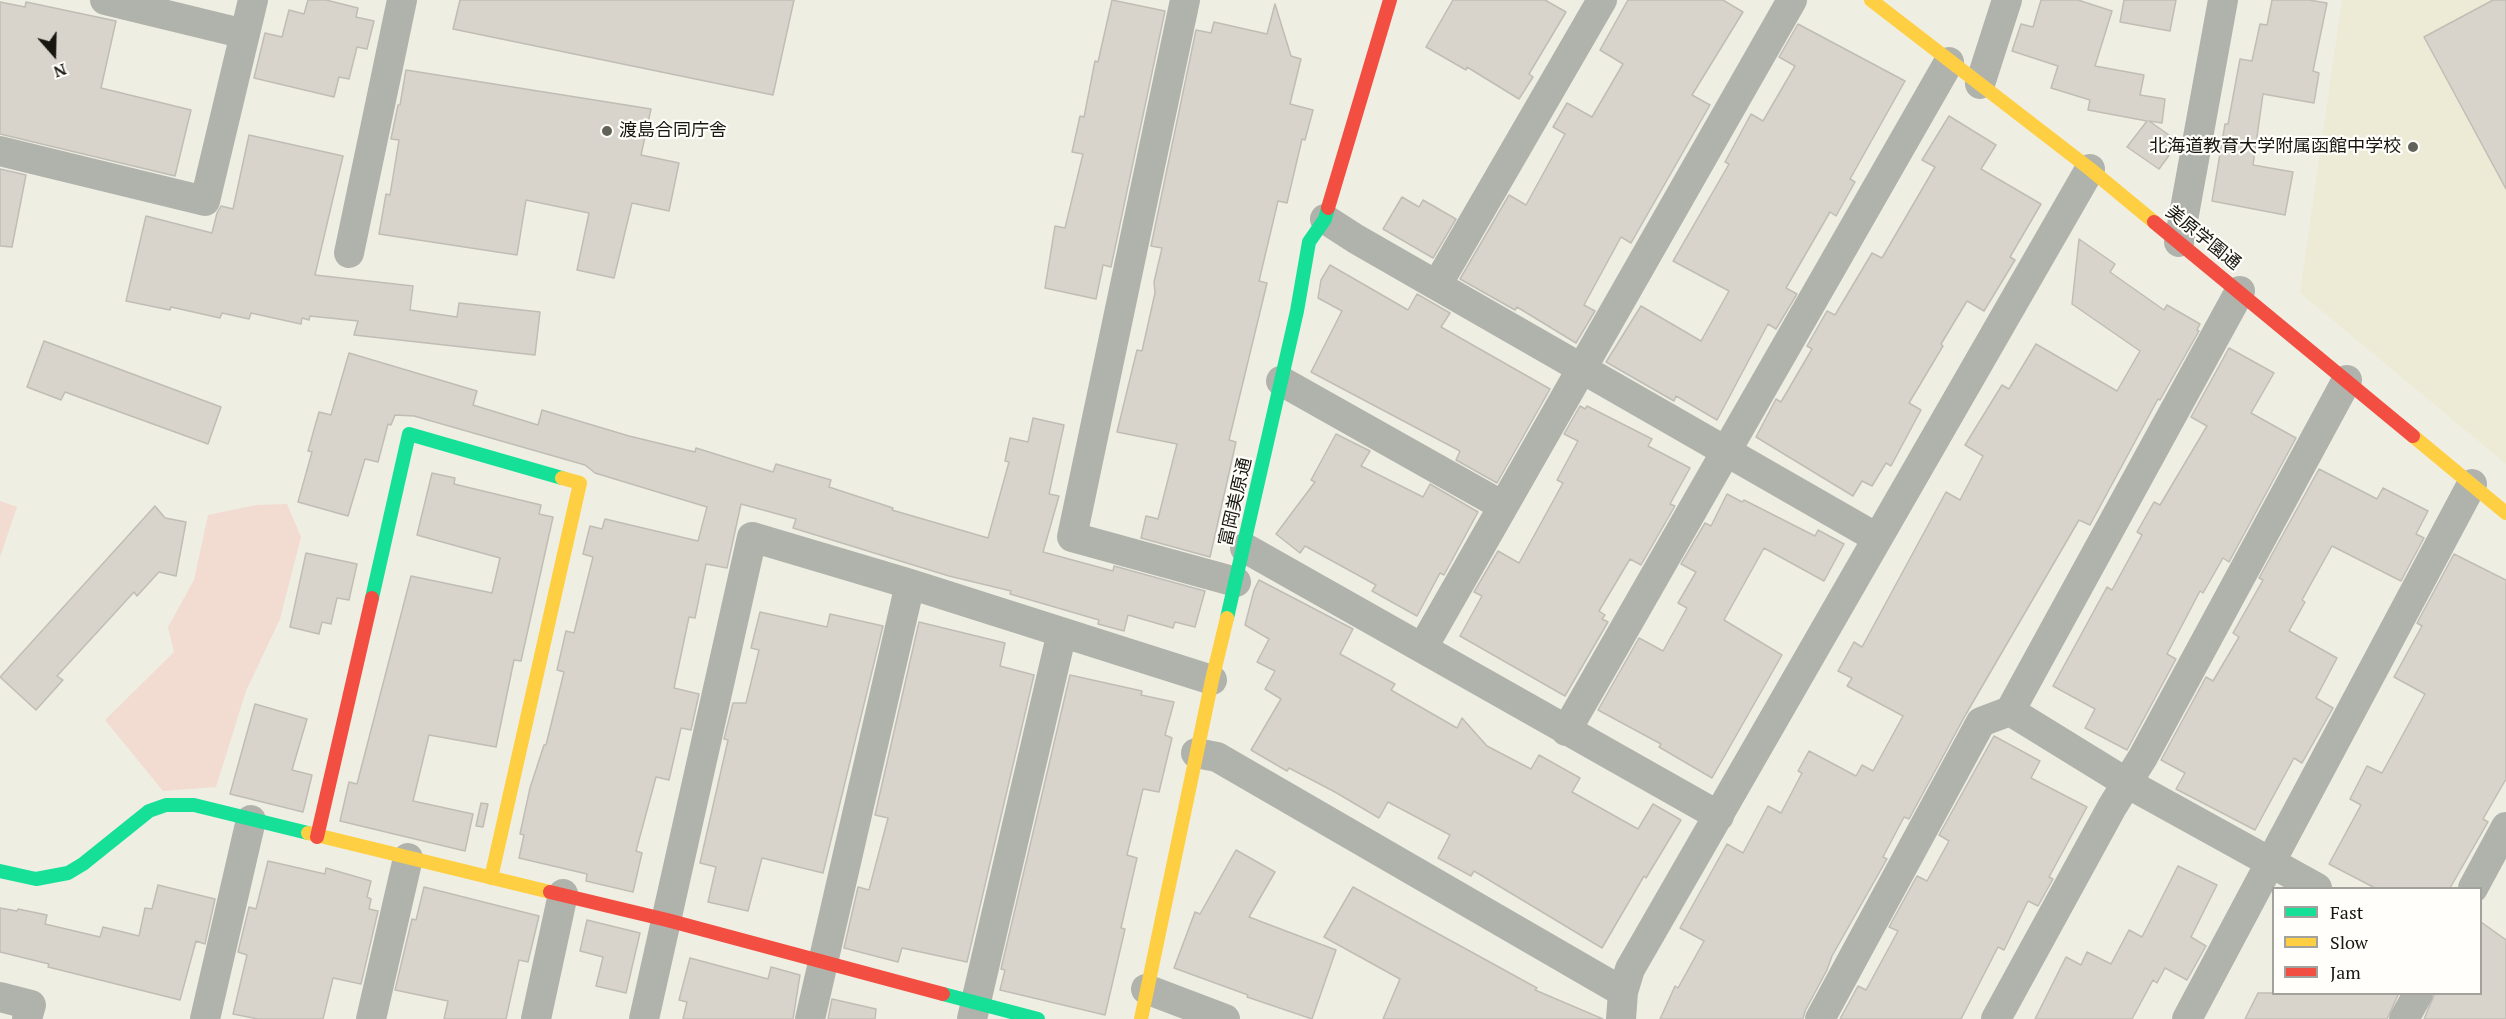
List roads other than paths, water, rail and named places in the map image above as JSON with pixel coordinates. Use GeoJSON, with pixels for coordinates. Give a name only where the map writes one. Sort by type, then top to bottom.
{"type":"FeatureCollection","features":[{"type":"Feature","properties":{"kind":"street"},"geometry":{"type":"LineString","coordinates":[[105,0],[245,34]]}},
{"type":"Feature","properties":{"kind":"street"},"geometry":{"type":"LineString","coordinates":[[0,151],[205,201],[253,0]]}},
{"type":"Feature","properties":{"kind":"street"},"geometry":{"type":"LineString","coordinates":[[350,253],[402,0]]}},
{"type":"Feature","properties":{"kind":"street"},"geometry":{"type":"LineString","coordinates":[[1185,0],[1072,537],[1236,582]]}},
{"type":"Feature","properties":{"kind":"street","name":"富岡美原通"},"geometry":{"type":"LineString","coordinates":[[1141,1019],[1212,680],[1245,548],[1298,311],[1309,242],[1325,219],[1390,0]]}},
{"type":"Feature","properties":{"kind":"street"},"geometry":{"type":"LineString","coordinates":[[1423,647],[1792,0]]}},
{"type":"Feature","properties":{"kind":"street","name":"美原学園通"},"geometry":{"type":"LineString","coordinates":[[1870,0],[2090,169],[2506,513]]}},
{"type":"Feature","properties":{"kind":"street"},"geometry":{"type":"LineString","coordinates":[[1980,84],[2007,0]]}},
{"type":"Feature","properties":{"kind":"street"},"geometry":{"type":"LineString","coordinates":[[2179,242],[2223,0]]}},
{"type":"Feature","properties":{"kind":"street"},"geometry":{"type":"LineString","coordinates":[[1437,285],[1596,2]]}},
{"type":"Feature","properties":{"kind":"street"},"geometry":{"type":"LineString","coordinates":[[1566,730],[1949,62]]}},
{"type":"Feature","properties":{"kind":"street"},"geometry":{"type":"LineString","coordinates":[[1196,753],[1217,757],[1622,1005],[1630,969],[2090,169]]}},
{"type":"Feature","properties":{"kind":"street"},"geometry":{"type":"LineString","coordinates":[[1325,219],[1877,538]]}},
{"type":"Feature","properties":{"kind":"street"},"geometry":{"type":"LineString","coordinates":[[1820,1019],[1981,722],[2010,711],[2240,291]]}},
{"type":"Feature","properties":{"kind":"street"},"geometry":{"type":"LineString","coordinates":[[1996,1019],[2143,757],[2347,380]]}},
{"type":"Feature","properties":{"kind":"street"},"geometry":{"type":"LineString","coordinates":[[1281,381],[1503,506]]}},
{"type":"Feature","properties":{"kind":"street"},"geometry":{"type":"LineString","coordinates":[[317,837],[410,434],[580,483],[491,878]]}},
{"type":"Feature","properties":{"kind":"street"},"geometry":{"type":"LineString","coordinates":[[2187,1019],[2472,484]]}},
{"type":"Feature","properties":{"kind":"street"},"geometry":{"type":"LineString","coordinates":[[644,1019],[753,537],[910,584],[1212,680]]}},
{"type":"Feature","properties":{"kind":"street"},"geometry":{"type":"LineString","coordinates":[[1245,548],[1719,816]]}},
{"type":"Feature","properties":{"kind":"street"},"geometry":{"type":"LineString","coordinates":[[810,1019],[910,584]]}},
{"type":"Feature","properties":{"kind":"street"},"geometry":{"type":"LineString","coordinates":[[974,1010],[1062,632]]}},
{"type":"Feature","properties":{"kind":"street"},"geometry":{"type":"LineString","coordinates":[[2010,711],[2127,783],[2315,887]]}},
{"type":"Feature","properties":{"kind":"street"},"geometry":{"type":"LineString","coordinates":[[0,871],[36,879],[68,873],[83,864],[144,814],[166,805],[195,805],[317,837],[668,920],[823,962],[974,1010],[1038,1019]]}},
{"type":"Feature","properties":{"kind":"street"},"geometry":{"type":"LineString","coordinates":[[205,1019],[251,820]]}},
{"type":"Feature","properties":{"kind":"street"},"geometry":{"type":"LineString","coordinates":[[2474,887],[2506,827]]}},
{"type":"Feature","properties":{"kind":"street"},"geometry":{"type":"LineString","coordinates":[[371,1019],[408,858]]}},
{"type":"Feature","properties":{"kind":"street"},"geometry":{"type":"LineString","coordinates":[[536,1019],[563,894]]}},
{"type":"Feature","properties":{"kind":"street"},"geometry":{"type":"LineString","coordinates":[[1146,989],[1225,1019]]}},
{"type":"Feature","properties":{"kind":"street"},"geometry":{"type":"LineString","coordinates":[[2404,1019],[2417,995]]}},
{"type":"Feature","properties":{"kind":"street"},"geometry":{"type":"LineString","coordinates":[[0,997],[31,1005],[27,1019]]}},
{"type":"Feature","properties":{"kind":"place","name":"渡島合同庁舎"},"geometry":{"type":"Point","coordinates":[607,131]}},
{"type":"Feature","properties":{"kind":"place","name":"北海道教育大学附属函館中学校"},"geometry":{"type":"Point","coordinates":[2413,147]}}]}
